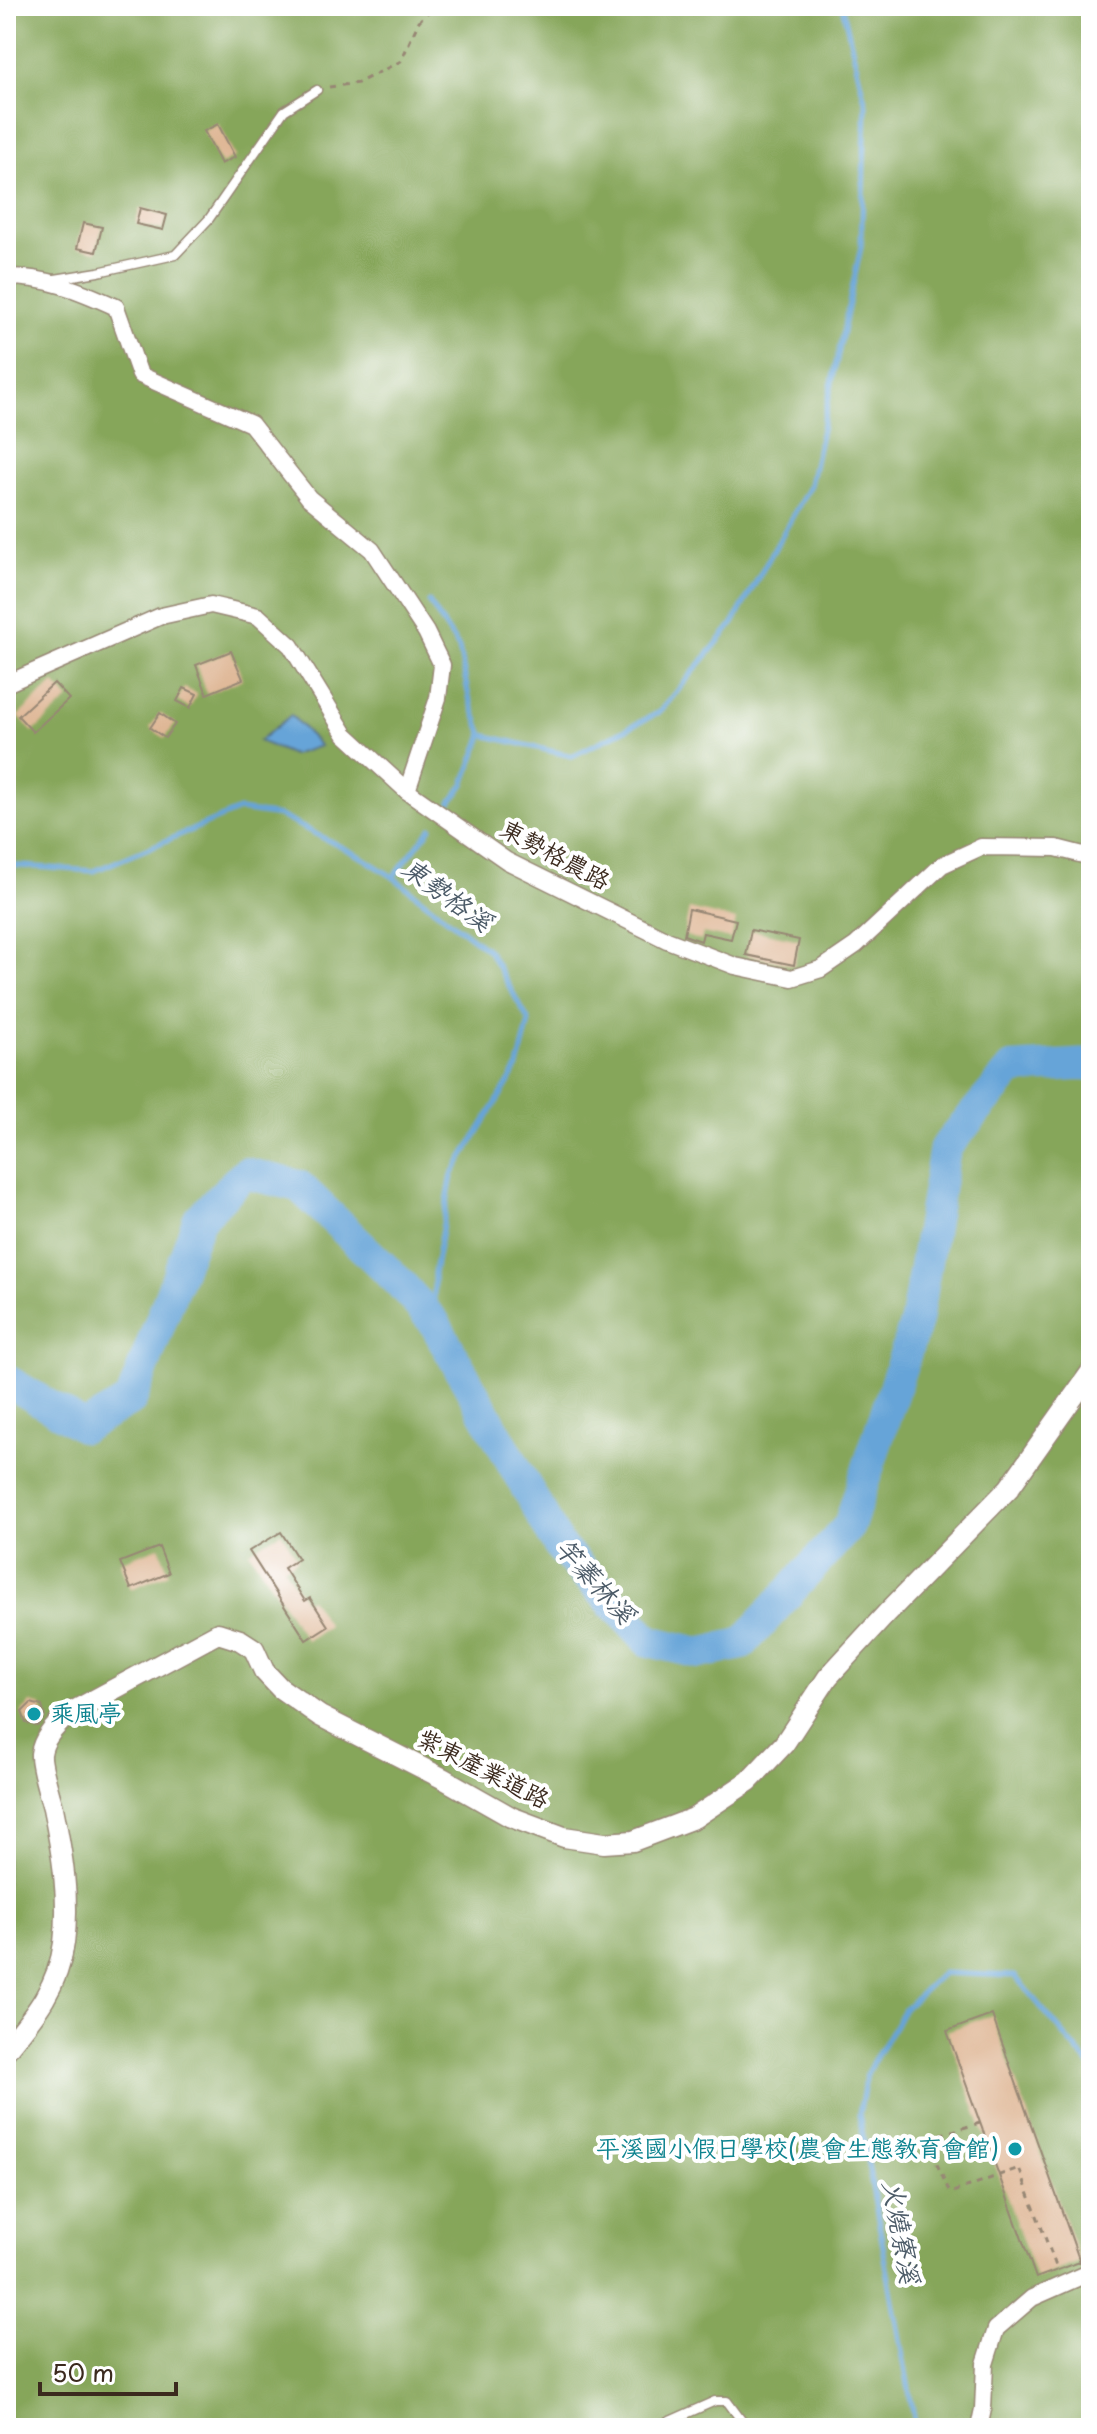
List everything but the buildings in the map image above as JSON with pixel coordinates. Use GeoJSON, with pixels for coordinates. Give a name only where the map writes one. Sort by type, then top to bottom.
{"type":"FeatureCollection","features":[{"type":"Feature","properties":{"kind":"street"},"geometry":{"type":"LineString","coordinates":[[6,277],[31,277],[80,290],[116,307],[140,375],[251,424],[309,498],[372,550],[426,632],[442,665],[438,698],[407,791]]}},
{"type":"Feature","properties":{"kind":"street","name":"東勢格農路"},"geometry":{"type":"LineString","coordinates":[[6,684],[161,616],[211,605],[258,616],[291,646],[345,734],[407,791],[507,861],[654,933],[735,966],[792,978],[821,969],[856,945],[942,865],[981,847],[1056,848],[1091,857]]}},
{"type":"Feature","properties":{"kind":"street","name":"紫東產業道路"},"geometry":{"type":"LineString","coordinates":[[6,2050],[41,2008],[56,1978],[64,1943],[63,1856],[41,1754],[51,1730],[68,1714],[218,1633],[240,1640],[254,1649],[264,1671],[280,1688],[320,1716],[511,1817],[564,1837],[604,1843],[633,1841],[694,1818],[749,1781],[784,1744],[828,1677],[1009,1488],[1091,1372]]}},
{"type":"Feature","properties":{"kind":"street"},"geometry":{"type":"LineString","coordinates":[[979,2428],[985,2364],[996,2329],[1032,2298],[1091,2272]]}},
{"type":"Feature","properties":{"kind":"lane"},"geometry":{"type":"LineString","coordinates":[[43,281],[175,255],[209,219],[284,111],[317,90]]}},
{"type":"Feature","properties":{"kind":"lane"},"geometry":{"type":"LineString","coordinates":[[654,2428],[715,2401],[727,2401],[747,2428]]}},
{"type":"Feature","properties":{"kind":"path"},"geometry":{"type":"LineString","coordinates":[[317,90],[358,83],[401,61],[419,21],[434,6]]}},
{"type":"Feature","properties":{"kind":"path"},"geometry":{"type":"LineString","coordinates":[[980,2123],[938,2135],[937,2164],[950,2193],[1019,2168],[1063,2284]]}},
{"type":"Feature","properties":{"kind":"green space"},"geometry":{"type":"Polygon","coordinates":[[[6,6],[1091,6],[1091,2428],[6,2428],[6,6]]]}},
{"type":"Feature","properties":{"kind":"water"},"geometry":{"type":"Polygon","coordinates":[[[291,715],[320,746],[292,755],[259,741],[291,715]]]}},
{"type":"Feature","properties":{"kind":"waterway"},"geometry":{"type":"LineString","coordinates":[[451,802],[464,784],[483,735],[572,756],[660,712],[732,625],[810,485],[861,247],[866,105],[842,6]]}},
{"type":"Feature","properties":{"kind":"waterway"},"geometry":{"type":"LineString","coordinates":[[429,602],[459,648],[469,697],[483,735]]}},
{"type":"Feature","properties":{"kind":"waterway","name":"東勢格溪"},"geometry":{"type":"LineString","coordinates":[[6,865],[94,871],[239,810],[280,816],[363,858],[393,877],[489,951],[529,1021],[518,1067],[452,1175],[434,1273],[434,1322]]}},
{"type":"Feature","properties":{"kind":"waterway"},"geometry":{"type":"LineString","coordinates":[[393,877],[431,828]]}},
{"type":"Feature","properties":{"kind":"waterway","name":"竿蓁林溪"},"geometry":{"type":"LineString","coordinates":[[6,1380],[84,1427],[131,1400],[199,1219],[245,1173],[299,1186],[399,1282],[434,1322],[559,1546],[649,1641],[699,1653],[742,1644],[849,1526],[916,1321],[945,1148],[1012,1069],[1091,1064]]}},
{"type":"Feature","properties":{"kind":"waterway","name":"火燒寮溪"},"geometry":{"type":"LineString","coordinates":[[916,2428],[859,2114],[867,2073],[904,2009],[942,1973],[1015,1976],[1091,2067]]}},
{"type":"Feature","properties":{"kind":"place","name":"乘風亭"},"geometry":{"type":"Point","coordinates":[34,1714]}},
{"type":"Feature","properties":{"kind":"place","name":"平溪國小假日學校(農會生態教育會館)"},"geometry":{"type":"Point","coordinates":[1015,2149]}}]}
